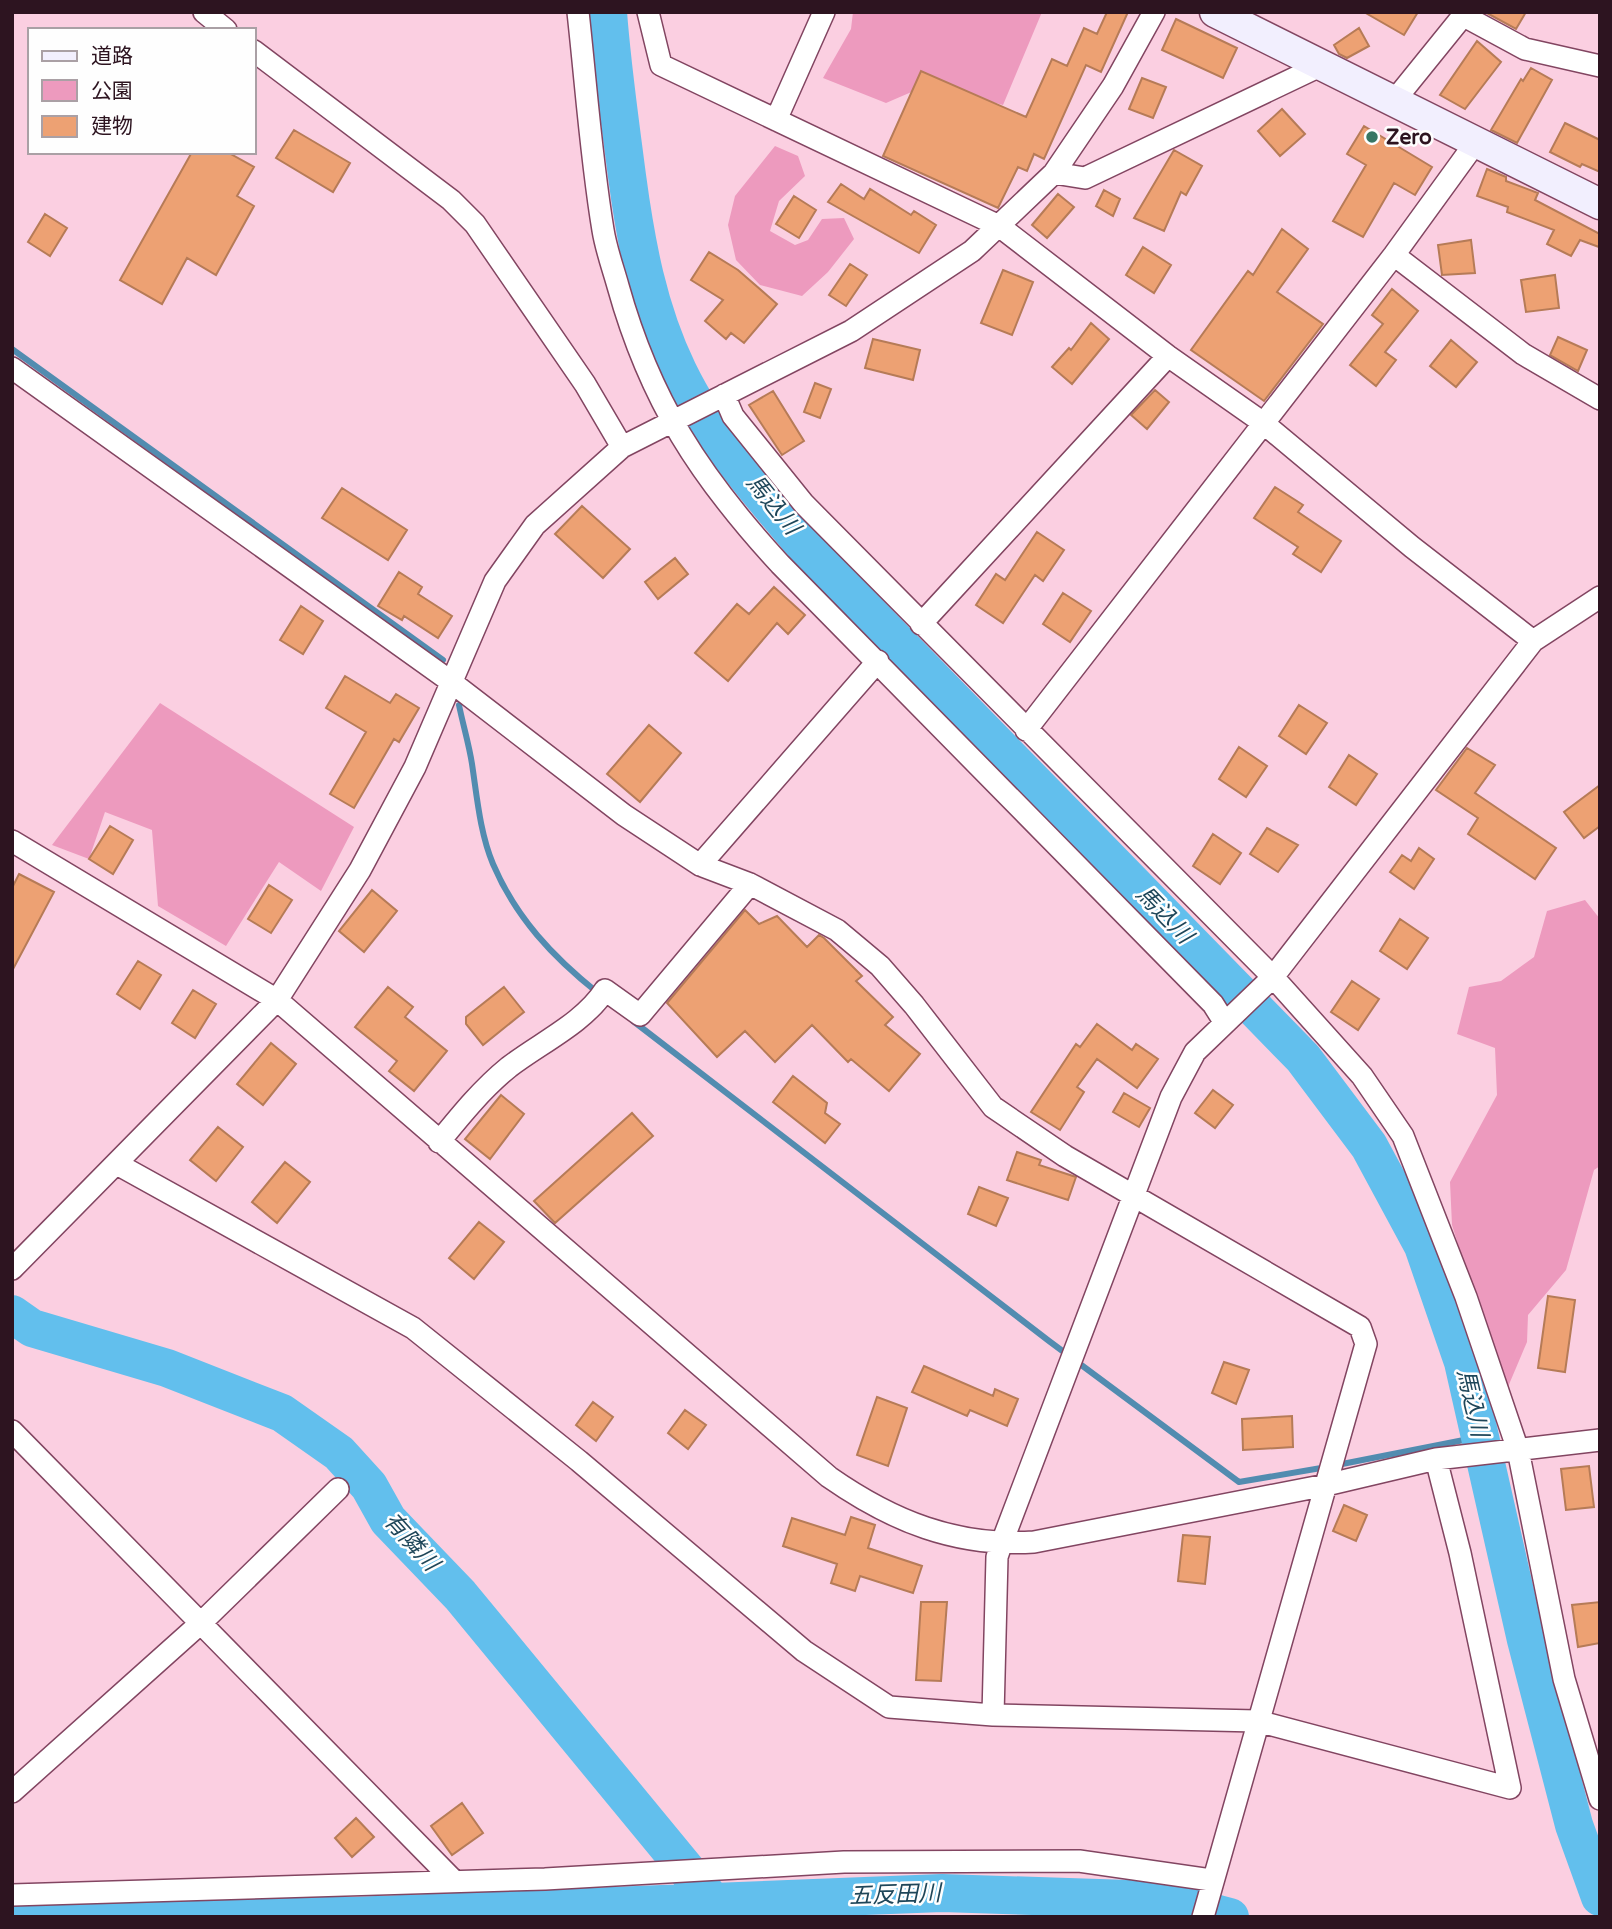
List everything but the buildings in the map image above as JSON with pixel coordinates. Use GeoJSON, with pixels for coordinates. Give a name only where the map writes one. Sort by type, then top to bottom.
{"type":"FeatureCollection","features":[{"type":"Feature","properties":{"kind":"street"},"geometry":{"type":"LineString","coordinates":[[204,12],[224,28]]}},
{"type":"Feature","properties":{"kind":"street"},"geometry":{"type":"LineString","coordinates":[[578,12],[603,232],[628,323],[652,384],[674,419],[739,519],[1227,1021]]}},
{"type":"Feature","properties":{"kind":"street"},"geometry":{"type":"LineString","coordinates":[[648,12],[661,65],[999,226],[1168,356],[1262,422],[1412,547],[1533,641]]}},
{"type":"Feature","properties":{"kind":"street"},"geometry":{"type":"LineString","coordinates":[[776,120],[824,12]]}},
{"type":"Feature","properties":{"kind":"street"},"geometry":{"type":"LineString","coordinates":[[12,1269],[277,1000],[360,870],[415,767],[495,581],[535,525],[622,447],[851,331],[972,251],[1054,173],[1095,114],[1154,12]]}},
{"type":"Feature","properties":{"kind":"street"},"geometry":{"type":"LineString","coordinates":[[1215,12],[1600,204]]}},
{"type":"Feature","properties":{"kind":"street"},"geometry":{"type":"LineString","coordinates":[[1394,101],[1465,14],[1525,49],[1600,66]]}},
{"type":"Feature","properties":{"kind":"street"},"geometry":{"type":"LineString","coordinates":[[256,53],[451,200],[474,224],[585,384],[622,447]]}},
{"type":"Feature","properties":{"kind":"street"},"geometry":{"type":"LineString","coordinates":[[1054,173],[1085,178],[1320,66]]}},
{"type":"Feature","properties":{"kind":"street"},"geometry":{"type":"LineString","coordinates":[[1027,730],[1212,492],[1262,422],[1394,255],[1476,142]]}},
{"type":"Feature","properties":{"kind":"street"},"geometry":{"type":"LineString","coordinates":[[1394,255],[1523,354],[1600,399]]}},
{"type":"Feature","properties":{"kind":"street"},"geometry":{"type":"LineString","coordinates":[[921,624],[1168,356]]}},
{"type":"Feature","properties":{"kind":"street"},"geometry":{"type":"LineString","coordinates":[[12,368],[539,746],[624,815],[700,864],[750,884],[837,930],[880,966],[993,1107],[1065,1156],[1360,1327],[1366,1344],[1211,1880],[1203,1917]]}},
{"type":"Feature","properties":{"kind":"street"},"geometry":{"type":"LineString","coordinates":[[724,395],[733,416],[804,504],[1273,978],[1362,1076],[1403,1136],[1462,1285],[1513,1451],[1564,1679],[1600,1799]]}},
{"type":"Feature","properties":{"kind":"street"},"geometry":{"type":"LineString","coordinates":[[993,1715],[998,1557],[1001,1545],[1171,1097],[1195,1052],[1273,978],[1533,641],[1600,597]]}},
{"type":"Feature","properties":{"kind":"street"},"geometry":{"type":"LineString","coordinates":[[700,864],[878,661]]}},
{"type":"Feature","properties":{"kind":"street"},"geometry":{"type":"LineString","coordinates":[[12,841],[277,1000],[829,1477],[868,1504],[915,1527],[955,1538],[1001,1545],[1034,1542],[1436,1459],[1600,1440]]}},
{"type":"Feature","properties":{"kind":"street"},"geometry":{"type":"LineString","coordinates":[[439,1142],[475,1098],[507,1069],[600,998],[640,1016],[750,884]]}},
{"type":"Feature","properties":{"kind":"street"},"geometry":{"type":"LineString","coordinates":[[117,1164],[413,1328],[600,1478],[804,1651],[889,1706],[993,1715],[1257,1721],[1510,1788],[1460,1553],[1436,1459]]}},
{"type":"Feature","properties":{"kind":"street"},"geometry":{"type":"LineString","coordinates":[[12,1430],[454,1881]]}},
{"type":"Feature","properties":{"kind":"street"},"geometry":{"type":"LineString","coordinates":[[12,1792],[202,1622],[338,1489]]}},
{"type":"Feature","properties":{"kind":"street"},"geometry":{"type":"LineString","coordinates":[[12,1895],[707,1871],[844,1862],[1079,1861],[1211,1880]]}},
{"type":"Feature","properties":{"kind":"green space"},"geometry":{"type":"Polygon","coordinates":[[[853,12],[1042,12],[1003,105],[930,84],[886,103],[823,78],[851,29],[853,12]]]}},
{"type":"Feature","properties":{"kind":"green space"},"geometry":{"type":"Polygon","coordinates":[[[775,146],[798,156],[805,176],[779,201],[770,231],[795,245],[808,240],[822,219],[844,218],[854,239],[828,272],[802,296],[760,285],[736,260],[728,225],[735,196],[775,146]]]}},
{"type":"Feature","properties":{"kind":"green space"},"geometry":{"type":"Polygon","coordinates":[[[160,703],[354,827],[321,891],[279,862],[226,946],[158,906],[152,830],[105,812],[89,859],[52,845],[160,703]]]}},
{"type":"Feature","properties":{"kind":"green space"},"geometry":{"type":"Polygon","coordinates":[[[1585,900],[1600,919],[1600,1166],[1594,1170],[1566,1270],[1528,1315],[1527,1342],[1502,1401],[1493,1357],[1452,1225],[1450,1182],[1497,1095],[1495,1048],[1457,1034],[1469,987],[1501,981],[1534,957],[1547,911],[1585,900]]]}},
{"type":"Feature","properties":{"kind":"waterway","name":"馬込川"},"geometry":{"type":"LineString","coordinates":[[608,12],[627,176],[651,300],[678,371],[707,422],[741,469],[816,559],[1303,1058],[1369,1146],[1423,1246],[1463,1362],[1526,1640],[1574,1825],[1600,1897]]}},
{"type":"Feature","properties":{"kind":"waterway"},"geometry":{"type":"LineString","coordinates":[[12,349],[443,660]]}},
{"type":"Feature","properties":{"kind":"waterway"},"geometry":{"type":"LineString","coordinates":[[459,705],[485,840],[502,884],[524,919],[551,951],[598,993]]}},
{"type":"Feature","properties":{"kind":"waterway"},"geometry":{"type":"LineString","coordinates":[[633,1021],[1049,1341],[1239,1482],[1327,1467]]}},
{"type":"Feature","properties":{"kind":"waterway","name":"有隣川"},"geometry":{"type":"LineString","coordinates":[[12,1314],[32,1328],[167,1368],[282,1413],[339,1453],[369,1486],[388,1520],[460,1595],[713,1902]]}},
{"type":"Feature","properties":{"kind":"waterway"},"geometry":{"type":"LineString","coordinates":[[1337,1465],[1479,1437]]}},
{"type":"Feature","properties":{"kind":"waterway","name":"五反田川"},"geometry":{"type":"LineString","coordinates":[[12,1911],[351,1916],[942,1893],[1129,1899],[1196,1908],[1230,1917]]}},
{"type":"Feature","properties":{"kind":"place","name":"Zero"},"geometry":{"type":"Point","coordinates":[1372,137]}}]}
